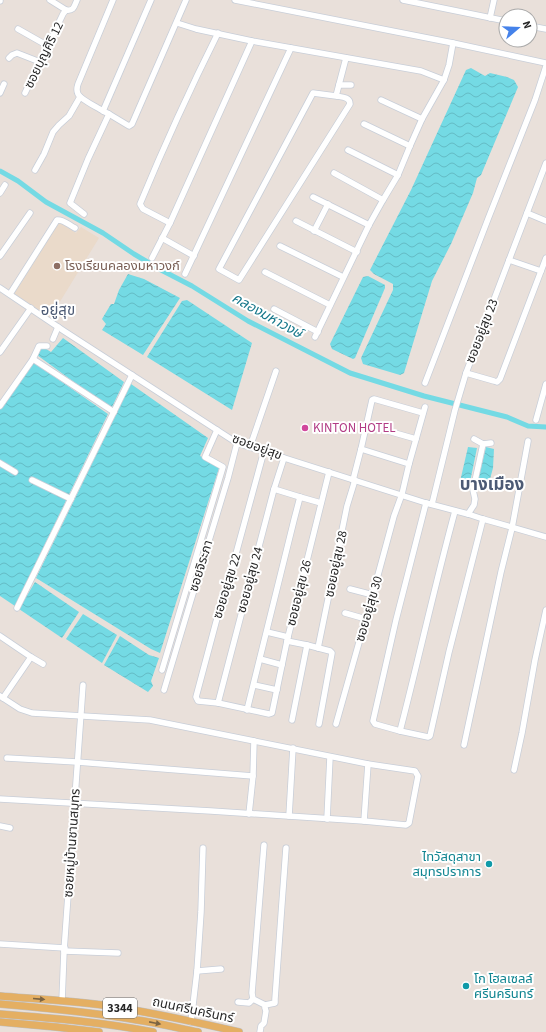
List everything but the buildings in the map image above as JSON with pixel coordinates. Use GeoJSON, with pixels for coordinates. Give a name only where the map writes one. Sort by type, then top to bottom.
{"type":"FeatureCollection","features":[{"type":"Feature","properties":{"kind":"main road","name":"ถนนศรีนครินทร์"},"geometry":{"type":"LineString","coordinates":[[0,996],[110,1006],[146,1012],[239,1032]]}},
{"type":"Feature","properties":{"kind":"main road","name":"ถนนศรีนครินทร์"},"geometry":{"type":"LineString","coordinates":[[0,1004],[103,1015],[138,1020],[198,1032]]}},
{"type":"Feature","properties":{"kind":"main road","name":"3344"},"geometry":{"type":"LineString","coordinates":[[0,1014],[101,1023],[153,1032]]}},
{"type":"Feature","properties":{"kind":"main road","name":"3344"},"geometry":{"type":"LineString","coordinates":[[0,1022],[63,1027],[99,1032]]}},
{"type":"Feature","properties":{"kind":"street"},"geometry":{"type":"LineString","coordinates":[[50,0],[66,10]]}},
{"type":"Feature","properties":{"kind":"street","name":"ซอยบุญศิริ 12"},"geometry":{"type":"LineString","coordinates":[[25,93],[66,10],[73,9],[77,0]]}},
{"type":"Feature","properties":{"kind":"street"},"geometry":{"type":"LineString","coordinates":[[114,0],[78,84],[77,92],[80,97],[129,126],[132,124],[186,0]]}},
{"type":"Feature","properties":{"kind":"street"},"geometry":{"type":"LineString","coordinates":[[103,111],[151,0]]}},
{"type":"Feature","properties":{"kind":"street"},"geometry":{"type":"LineString","coordinates":[[235,0],[453,43],[546,64],[535,100],[425,383]]}},
{"type":"Feature","properties":{"kind":"street"},"geometry":{"type":"LineString","coordinates":[[402,0],[498,20]]}},
{"type":"Feature","properties":{"kind":"street"},"geometry":{"type":"LineString","coordinates":[[490,18],[494,0]]}},
{"type":"Feature","properties":{"kind":"street"},"geometry":{"type":"LineString","coordinates":[[177,23],[195,29],[252,41],[421,71],[444,80]]}},
{"type":"Feature","properties":{"kind":"street"},"geometry":{"type":"LineString","coordinates":[[18,29],[48,46]]}},
{"type":"Feature","properties":{"kind":"street"},"geometry":{"type":"LineString","coordinates":[[170,223],[143,209],[140,204],[166,141],[218,33]]}},
{"type":"Feature","properties":{"kind":"street"},"geometry":{"type":"LineString","coordinates":[[152,258],[170,223],[252,41]]}},
{"type":"Feature","properties":{"kind":"street"},"geometry":{"type":"LineString","coordinates":[[274,309],[316,334],[369,225],[382,200],[398,175],[422,119],[444,80],[453,43]]}},
{"type":"Feature","properties":{"kind":"street"},"geometry":{"type":"LineString","coordinates":[[185,274],[291,48]]}},
{"type":"Feature","properties":{"kind":"street"},"geometry":{"type":"LineString","coordinates":[[9,58],[17,53],[40,62]]}},
{"type":"Feature","properties":{"kind":"street"},"geometry":{"type":"LineString","coordinates":[[336,96],[346,58]]}},
{"type":"Feature","properties":{"kind":"street"},"geometry":{"type":"LineString","coordinates":[[0,93],[4,84]]}},
{"type":"Feature","properties":{"kind":"street"},"geometry":{"type":"LineString","coordinates":[[339,85],[351,85]]}},
{"type":"Feature","properties":{"kind":"street"},"geometry":{"type":"LineString","coordinates":[[313,93],[336,96],[348,99],[350,104],[239,280],[219,269],[313,93]]}},
{"type":"Feature","properties":{"kind":"street"},"geometry":{"type":"LineString","coordinates":[[35,170],[44,154],[53,132],[69,116],[80,97]]}},
{"type":"Feature","properties":{"kind":"street"},"geometry":{"type":"LineString","coordinates":[[381,100],[422,119]]}},
{"type":"Feature","properties":{"kind":"street"},"geometry":{"type":"LineString","coordinates":[[84,214],[70,202],[109,114]]}},
{"type":"Feature","properties":{"kind":"street"},"geometry":{"type":"LineString","coordinates":[[364,124],[410,146]]}},
{"type":"Feature","properties":{"kind":"street"},"geometry":{"type":"LineString","coordinates":[[348,150],[398,175]]}},
{"type":"Feature","properties":{"kind":"street","name":"ซอยอยู่สุข 23"},"geometry":{"type":"LineString","coordinates":[[400,731],[375,724],[373,721],[396,620],[466,373],[546,166]]}},
{"type":"Feature","properties":{"kind":"street"},"geometry":{"type":"LineString","coordinates":[[334,173],[382,200]]}},
{"type":"Feature","properties":{"kind":"street"},"geometry":{"type":"LineString","coordinates":[[0,193],[5,185]]}},
{"type":"Feature","properties":{"kind":"street"},"geometry":{"type":"LineString","coordinates":[[313,197],[369,225]]}},
{"type":"Feature","properties":{"kind":"street"},"geometry":{"type":"LineString","coordinates":[[314,231],[328,204]]}},
{"type":"Feature","properties":{"kind":"street"},"geometry":{"type":"LineString","coordinates":[[0,256],[30,213]]}},
{"type":"Feature","properties":{"kind":"street"},"geometry":{"type":"LineString","coordinates":[[527,213],[546,220]]}},
{"type":"Feature","properties":{"kind":"street"},"geometry":{"type":"LineString","coordinates":[[10,294],[57,220],[60,219],[75,228]]}},
{"type":"Feature","properties":{"kind":"street"},"geometry":{"type":"LineString","coordinates":[[296,221],[357,252]]}},
{"type":"Feature","properties":{"kind":"street"},"geometry":{"type":"LineString","coordinates":[[162,238],[194,256]]}},
{"type":"Feature","properties":{"kind":"street"},"geometry":{"type":"LineString","coordinates":[[280,246],[343,277]]}},
{"type":"Feature","properties":{"kind":"street"},"geometry":{"type":"LineString","coordinates":[[466,373],[497,382],[500,379],[546,258]]}},
{"type":"Feature","properties":{"kind":"street"},"geometry":{"type":"LineString","coordinates":[[509,260],[541,271]]}},
{"type":"Feature","properties":{"kind":"street"},"geometry":{"type":"LineString","coordinates":[[265,272],[330,304]]}},
{"type":"Feature","properties":{"kind":"street","name":"ซอยอยู่สุข"},"geometry":{"type":"LineString","coordinates":[[0,288],[237,442],[354,480],[546,537]]}},
{"type":"Feature","properties":{"kind":"street"},"geometry":{"type":"LineString","coordinates":[[0,352],[31,308]]}},
{"type":"Feature","properties":{"kind":"street"},"geometry":{"type":"LineString","coordinates":[[53,339],[58,327]]}},
{"type":"Feature","properties":{"kind":"street"},"geometry":{"type":"LineString","coordinates":[[0,406],[34,359],[39,346],[47,346]]}},
{"type":"Feature","properties":{"kind":"street"},"geometry":{"type":"LineString","coordinates":[[34,359],[114,412]]}},
{"type":"Feature","properties":{"kind":"street"},"geometry":{"type":"LineString","coordinates":[[250,446],[276,371]]}},
{"type":"Feature","properties":{"kind":"street"},"geometry":{"type":"LineString","coordinates":[[17,608],[132,375]]}},
{"type":"Feature","properties":{"kind":"street"},"geometry":{"type":"LineString","coordinates":[[536,420],[546,384]]}},
{"type":"Feature","properties":{"kind":"street","name":"ซอยอยู่สุข 28"},"geometry":{"type":"LineString","coordinates":[[318,648],[372,401],[374,399],[423,414]]}},
{"type":"Feature","properties":{"kind":"street","name":"ซอยอยู่สุข 30"},"geometry":{"type":"LineString","coordinates":[[336,724],[394,516],[402,494],[425,407]]}},
{"type":"Feature","properties":{"kind":"street"},"geometry":{"type":"LineString","coordinates":[[367,425],[416,439]]}},
{"type":"Feature","properties":{"kind":"street"},"geometry":{"type":"LineString","coordinates":[[162,670],[223,467],[205,457],[217,430]]}},
{"type":"Feature","properties":{"kind":"street"},"geometry":{"type":"LineString","coordinates":[[474,439],[483,444],[491,443]]}},
{"type":"Feature","properties":{"kind":"street"},"geometry":{"type":"LineString","coordinates":[[464,745],[501,572],[512,528],[528,441]]}},
{"type":"Feature","properties":{"kind":"street","name":"ซอยจิระภา"},"geometry":{"type":"LineString","coordinates":[[164,690],[228,478],[237,442]]}},
{"type":"Feature","properties":{"kind":"street"},"geometry":{"type":"LineString","coordinates":[[468,514],[474,505],[475,499],[473,490],[483,444]]}},
{"type":"Feature","properties":{"kind":"street"},"geometry":{"type":"LineString","coordinates":[[361,449],[409,464]]}},
{"type":"Feature","properties":{"kind":"street","name":"ซอยอยู่สุข 22"},"geometry":{"type":"LineString","coordinates":[[218,704],[198,701],[196,697],[264,451]]}},
{"type":"Feature","properties":{"kind":"street","name":"ซอยอยู่สุข 24"},"geometry":{"type":"LineString","coordinates":[[218,704],[274,490],[284,458]]}},
{"type":"Feature","properties":{"kind":"street"},"geometry":{"type":"LineString","coordinates":[[0,463],[15,472]]}},
{"type":"Feature","properties":{"kind":"street","name":"ซอยอยู่สุข 26"},"geometry":{"type":"LineString","coordinates":[[248,710],[270,714],[272,713],[288,639],[330,472]]}},
{"type":"Feature","properties":{"kind":"street"},"geometry":{"type":"LineString","coordinates":[[32,480],[71,499]]}},
{"type":"Feature","properties":{"kind":"street"},"geometry":{"type":"LineString","coordinates":[[274,490],[322,502]]}},
{"type":"Feature","properties":{"kind":"street"},"geometry":{"type":"LineString","coordinates":[[218,704],[248,710],[300,497]]}},
{"type":"Feature","properties":{"kind":"street"},"geometry":{"type":"LineString","coordinates":[[455,511],[433,593],[417,666],[400,731],[428,737],[430,736],[449,652],[483,519]]}},
{"type":"Feature","properties":{"kind":"street"},"geometry":{"type":"LineString","coordinates":[[350,589],[372,595]]}},
{"type":"Feature","properties":{"kind":"street"},"geometry":{"type":"LineString","coordinates":[[514,770],[546,610]]}},
{"type":"Feature","properties":{"kind":"street"},"geometry":{"type":"LineString","coordinates":[[345,613],[366,619]]}},
{"type":"Feature","properties":{"kind":"street"},"geometry":{"type":"LineString","coordinates":[[267,632],[330,651],[332,653],[319,724]]}},
{"type":"Feature","properties":{"kind":"street"},"geometry":{"type":"LineString","coordinates":[[0,636],[43,664]]}},
{"type":"Feature","properties":{"kind":"street"},"geometry":{"type":"LineString","coordinates":[[292,720],[307,645]]}},
{"type":"Feature","properties":{"kind":"street"},"geometry":{"type":"LineString","coordinates":[[0,799],[289,816],[406,825],[409,823],[418,776],[415,772],[150,720],[26,712],[1,697],[31,656]]}},
{"type":"Feature","properties":{"kind":"street"},"geometry":{"type":"LineString","coordinates":[[260,659],[282,666]]}},
{"type":"Feature","properties":{"kind":"street"},"geometry":{"type":"LineString","coordinates":[[254,685],[277,690]]}},
{"type":"Feature","properties":{"kind":"street","name":"ซอยหมู่บ้านชานสมุทร"},"geometry":{"type":"LineString","coordinates":[[62,1001],[64,949],[83,686]]}},
{"type":"Feature","properties":{"kind":"street"},"geometry":{"type":"LineString","coordinates":[[249,814],[253,776],[254,741]]}},
{"type":"Feature","properties":{"kind":"street"},"geometry":{"type":"LineString","coordinates":[[289,816],[293,748]]}},
{"type":"Feature","properties":{"kind":"street"},"geometry":{"type":"LineString","coordinates":[[327,819],[330,756]]}},
{"type":"Feature","properties":{"kind":"street"},"geometry":{"type":"LineString","coordinates":[[7,758],[253,776]]}},
{"type":"Feature","properties":{"kind":"street"},"geometry":{"type":"LineString","coordinates":[[364,821],[368,764]]}},
{"type":"Feature","properties":{"kind":"street"},"geometry":{"type":"LineString","coordinates":[[0,826],[10,828]]}},
{"type":"Feature","properties":{"kind":"street"},"geometry":{"type":"LineString","coordinates":[[261,1029],[264,1024],[266,1011],[265,1007],[253,999],[252,993],[264,845]]}},
{"type":"Feature","properties":{"kind":"street"},"geometry":{"type":"LineString","coordinates":[[191,1022],[197,971],[203,848]]}},
{"type":"Feature","properties":{"kind":"street"},"geometry":{"type":"LineString","coordinates":[[265,1007],[275,1003],[286,848]]}},
{"type":"Feature","properties":{"kind":"street"},"geometry":{"type":"LineString","coordinates":[[0,944],[118,953]]}},
{"type":"Feature","properties":{"kind":"street"},"geometry":{"type":"LineString","coordinates":[[197,971],[221,969]]}},
{"type":"Feature","properties":{"kind":"street"},"geometry":{"type":"LineString","coordinates":[[238,1002],[249,1003],[253,999]]}},
{"type":"Feature","properties":{"kind":"shaded area","name":"โรงเรียนคลองมหาวงก์"},"geometry":{"type":"Polygon","coordinates":[[[59,222],[76,233],[81,227],[99,238],[50,318],[14,294],[59,222]]]}},
{"type":"Feature","properties":{"kind":"water"},"geometry":{"type":"Polygon","coordinates":[[[471,68],[485,76],[490,73],[507,77],[514,80],[518,87],[481,175],[477,178],[473,193],[451,244],[432,281],[404,373],[400,375],[363,364],[361,358],[393,290],[393,284],[374,274],[370,270],[411,190],[466,70],[471,68]]]}},
{"type":"Feature","properties":{"kind":"water"},"geometry":{"type":"Polygon","coordinates":[[[128,274],[144,279],[180,298],[143,355],[102,330],[106,324],[102,319],[111,304],[114,304],[119,290],[128,274]]]}},
{"type":"Feature","properties":{"kind":"water"},"geometry":{"type":"Polygon","coordinates":[[[368,276],[385,285],[385,288],[355,358],[353,359],[332,349],[330,344],[363,277],[368,276]]]}},
{"type":"Feature","properties":{"kind":"water"},"geometry":{"type":"Polygon","coordinates":[[[187,300],[252,343],[232,410],[147,357],[182,301],[187,300]]]}},
{"type":"Feature","properties":{"kind":"water"},"geometry":{"type":"Polygon","coordinates":[[[63,338],[124,382],[112,407],[108,407],[37,355],[43,347],[51,352],[63,338]]]}},
{"type":"Feature","properties":{"kind":"water"},"geometry":{"type":"Polygon","coordinates":[[[32,361],[108,414],[15,606],[0,596],[0,405],[32,361]]]}},
{"type":"Feature","properties":{"kind":"water"},"geometry":{"type":"Polygon","coordinates":[[[131,384],[208,438],[200,456],[220,465],[160,653],[151,649],[36,578],[131,384]]]}},
{"type":"Feature","properties":{"kind":"water"},"geometry":{"type":"Polygon","coordinates":[[[468,447],[477,448],[469,487],[459,486],[468,447]]]}},
{"type":"Feature","properties":{"kind":"water"},"geometry":{"type":"Polygon","coordinates":[[[486,447],[494,449],[493,468],[487,490],[476,489],[486,447]]]}},
{"type":"Feature","properties":{"kind":"water"},"geometry":{"type":"Polygon","coordinates":[[[35,582],[79,612],[62,638],[19,609],[35,582]]]}},
{"type":"Feature","properties":{"kind":"water"},"geometry":{"type":"Polygon","coordinates":[[[83,614],[117,635],[102,663],[66,639],[83,614]]]}},
{"type":"Feature","properties":{"kind":"water"},"geometry":{"type":"Polygon","coordinates":[[[120,636],[149,655],[159,658],[151,681],[153,686],[148,692],[104,665],[120,636]]]}},
{"type":"Feature","properties":{"kind":"waterway","name":"คลองมหาวงษ์"},"geometry":{"type":"LineString","coordinates":[[0,171],[18,181],[46,202],[103,233],[134,254],[192,286],[248,321],[350,373],[424,396],[507,417],[528,426],[546,427]]}},
{"type":"Feature","properties":{"kind":"place","name":"โรงเรียนคลองมหาวงก์"},"geometry":{"type":"Point","coordinates":[57,266]}},
{"type":"Feature","properties":{"kind":"place","name":"KINTON HOTEL"},"geometry":{"type":"Point","coordinates":[305,428]}},
{"type":"Feature","properties":{"kind":"place","name":"ไทวัสดุสาขา สมุทรปราการ"},"geometry":{"type":"Point","coordinates":[489,864]}},
{"type":"Feature","properties":{"kind":"place","name":"โก โฮลเซลล์ ศรีนครินทร์"},"geometry":{"type":"Point","coordinates":[466,986]}},
{"type":"Feature","properties":{"kind":"district","name":"อยู่สุข"},"geometry":{"type":"Point","coordinates":[58,310]}},
{"type":"Feature","properties":{"kind":"district","name":"บางเมือง"},"geometry":{"type":"Point","coordinates":[492,485]}}]}
